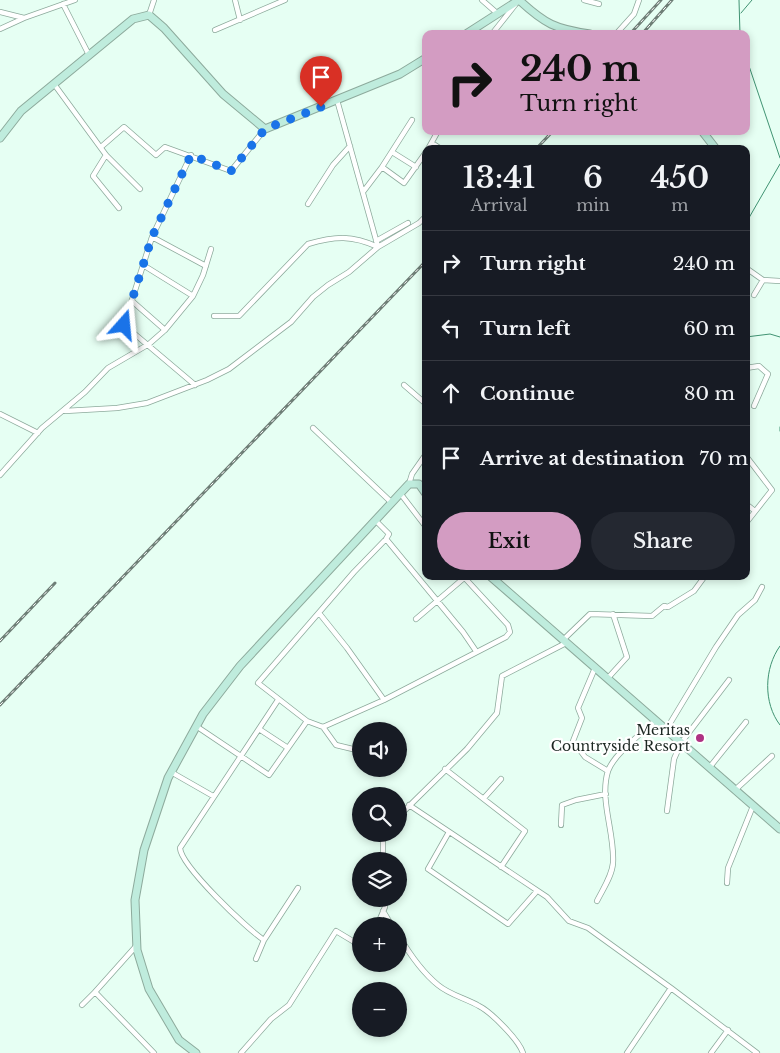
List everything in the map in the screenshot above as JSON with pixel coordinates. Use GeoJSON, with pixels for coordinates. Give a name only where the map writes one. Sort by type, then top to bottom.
{"type":"FeatureCollection","features":[{"type":"Feature","properties":{"kind":"street"},"geometry":{"type":"LineString","coordinates":[[0,29],[24,18],[75,0]]}},
{"type":"Feature","properties":{"kind":"street"},"geometry":{"type":"LineString","coordinates":[[149,15],[154,0]]}},
{"type":"Feature","properties":{"kind":"street"},"geometry":{"type":"LineString","coordinates":[[235,0],[240,20]]}},
{"type":"Feature","properties":{"kind":"street"},"geometry":{"type":"LineString","coordinates":[[215,30],[285,0]]}},
{"type":"Feature","properties":{"kind":"street"},"geometry":{"type":"LineString","coordinates":[[482,0],[498,14]]}},
{"type":"Feature","properties":{"kind":"street"},"geometry":{"type":"LineString","coordinates":[[472,30],[519,0]]}},
{"type":"Feature","properties":{"kind":"street"},"geometry":{"type":"LineString","coordinates":[[519,0],[539,19],[562,30]]}},
{"type":"Feature","properties":{"kind":"street"},"geometry":{"type":"LineString","coordinates":[[495,30],[519,0]]}},
{"type":"Feature","properties":{"kind":"street"},"geometry":{"type":"LineString","coordinates":[[584,0],[599,4]]}},
{"type":"Feature","properties":{"kind":"street"},"geometry":{"type":"LineString","coordinates":[[620,30],[634,14],[639,0]]}},
{"type":"Feature","properties":{"kind":"street"},"geometry":{"type":"LineString","coordinates":[[63,4],[89,55]]}},
{"type":"Feature","properties":{"kind":"street"},"geometry":{"type":"LineString","coordinates":[[0,12],[24,18]]}},
{"type":"Feature","properties":{"kind":"street"},"geometry":{"type":"LineString","coordinates":[[0,138],[21,111],[133,19],[149,15]]}},
{"type":"Feature","properties":{"kind":"street"},"geometry":{"type":"LineString","coordinates":[[149,15],[164,28],[223,94],[265,129]]}},
{"type":"Feature","properties":{"kind":"street"},"geometry":{"type":"LineString","coordinates":[[101,148],[124,127],[156,155],[165,147],[231,171],[265,129],[400,74],[422,60]]}},
{"type":"Feature","properties":{"kind":"street"},"geometry":{"type":"LineString","coordinates":[[54,84],[101,148],[140,189]]}},
{"type":"Feature","properties":{"kind":"street"},"geometry":{"type":"LineString","coordinates":[[336,100],[378,247]]}},
{"type":"Feature","properties":{"kind":"street"},"geometry":{"type":"LineString","coordinates":[[363,192],[382,167],[412,120]]}},
{"type":"Feature","properties":{"kind":"street"},"geometry":{"type":"LineString","coordinates":[[435,145],[432,143],[436,135]]}},
{"type":"Feature","properties":{"kind":"street"},"geometry":{"type":"LineString","coordinates":[[308,204],[333,165],[350,146]]}},
{"type":"Feature","properties":{"kind":"street"},"geometry":{"type":"LineString","coordinates":[[392,152],[416,167]]}},
{"type":"Feature","properties":{"kind":"street"},"geometry":{"type":"LineString","coordinates":[[106,154],[93,176],[119,208]]}},
{"type":"Feature","properties":{"kind":"street"},"geometry":{"type":"LineString","coordinates":[[191,155],[152,237],[124,325],[149,344],[195,385]]}},
{"type":"Feature","properties":{"kind":"street"},"geometry":{"type":"LineString","coordinates":[[382,167],[404,183],[422,158]]}},
{"type":"Feature","properties":{"kind":"street"},"geometry":{"type":"LineString","coordinates":[[65,411],[117,408],[147,403],[195,385],[229,369],[291,322],[313,297],[328,285],[350,272],[378,247],[422,219]]}},
{"type":"Feature","properties":{"kind":"street"},"geometry":{"type":"LineString","coordinates":[[376,240],[408,223]]}},
{"type":"Feature","properties":{"kind":"street"},"geometry":{"type":"LineString","coordinates":[[152,237],[206,266]]}},
{"type":"Feature","properties":{"kind":"street"},"geometry":{"type":"LineString","coordinates":[[214,316],[239,316],[308,244],[323,239],[357,238],[378,247]]}},
{"type":"Feature","properties":{"kind":"street"},"geometry":{"type":"LineString","coordinates":[[0,474],[38,433],[65,411],[108,368],[149,344],[165,330],[193,296],[211,249]]}},
{"type":"Feature","properties":{"kind":"street"},"geometry":{"type":"LineString","coordinates":[[143,265],[193,296]]}},
{"type":"Feature","properties":{"kind":"street"},"geometry":{"type":"LineString","coordinates":[[750,271],[763,280],[780,281]]}},
{"type":"Feature","properties":{"kind":"street"},"geometry":{"type":"LineString","coordinates":[[754,295],[763,280]]}},
{"type":"Feature","properties":{"kind":"street"},"geometry":{"type":"LineString","coordinates":[[132,301],[165,330]]}},
{"type":"Feature","properties":{"kind":"street"},"geometry":{"type":"LineString","coordinates":[[750,367],[759,366],[768,374],[754,406]]}},
{"type":"Feature","properties":{"kind":"street"},"geometry":{"type":"LineString","coordinates":[[404,385],[422,401]]}},
{"type":"Feature","properties":{"kind":"street"},"geometry":{"type":"LineString","coordinates":[[0,414],[38,433]]}},
{"type":"Feature","properties":{"kind":"street"},"geometry":{"type":"LineString","coordinates":[[313,428],[391,502]]}},
{"type":"Feature","properties":{"kind":"street"},"geometry":{"type":"LineString","coordinates":[[196,1053],[179,1040],[149,989],[137,945],[135,900],[144,850],[171,772],[203,714],[240,666],[409,484],[412,474],[422,460]]}},
{"type":"Feature","properties":{"kind":"street"},"geometry":{"type":"LineString","coordinates":[[750,461],[772,490],[750,518]]}},
{"type":"Feature","properties":{"kind":"street"},"geometry":{"type":"LineString","coordinates":[[409,484],[419,484],[422,488]]}},
{"type":"Feature","properties":{"kind":"street"},"geometry":{"type":"LineString","coordinates":[[400,493],[422,522]]}},
{"type":"Feature","properties":{"kind":"street"},"geometry":{"type":"LineString","coordinates":[[750,507],[755,511]]}},
{"type":"Feature","properties":{"kind":"street"},"geometry":{"type":"LineString","coordinates":[[352,749],[336,745],[323,727],[307,721],[258,683],[386,539],[389,534],[375,520]]}},
{"type":"Feature","properties":{"kind":"street"},"geometry":{"type":"LineString","coordinates":[[386,539],[476,652]]}},
{"type":"Feature","properties":{"kind":"street"},"geometry":{"type":"LineString","coordinates":[[416,619],[461,580]]}},
{"type":"Feature","properties":{"kind":"street"},"geometry":{"type":"LineString","coordinates":[[323,727],[384,700],[506,637],[510,632],[508,625],[467,580]]}},
{"type":"Feature","properties":{"kind":"street"},"geometry":{"type":"LineString","coordinates":[[494,580],[780,829]]}},
{"type":"Feature","properties":{"kind":"street"},"geometry":{"type":"LineString","coordinates":[[703,580],[694,591],[668,607],[664,606],[652,616],[590,614],[564,642],[502,676],[497,713],[445,770],[409,805],[547,897],[569,920],[588,928],[757,1053]]}},
{"type":"Feature","properties":{"kind":"street"},"geometry":{"type":"LineString","coordinates":[[666,730],[716,647],[738,615],[755,600],[762,587]]}},
{"type":"Feature","properties":{"kind":"street"},"geometry":{"type":"LineString","coordinates":[[319,613],[384,700]]}},
{"type":"Feature","properties":{"kind":"street"},"geometry":{"type":"LineString","coordinates":[[607,679],[627,657],[613,614]]}},
{"type":"Feature","properties":{"kind":"street"},"geometry":{"type":"LineString","coordinates":[[595,668],[578,708],[582,718],[573,741],[585,757],[608,771]]}},
{"type":"Feature","properties":{"kind":"street"},"geometry":{"type":"LineString","coordinates":[[667,811],[674,759],[681,743],[729,680]]}},
{"type":"Feature","properties":{"kind":"street"},"geometry":{"type":"LineString","coordinates":[[264,940],[200,880],[180,854],[180,848],[278,700]]}},
{"type":"Feature","properties":{"kind":"street"},"geometry":{"type":"LineString","coordinates":[[196,726],[269,775],[307,721]]}},
{"type":"Feature","properties":{"kind":"street"},"geometry":{"type":"LineString","coordinates":[[597,901],[610,876],[613,864],[606,794],[608,771],[616,758],[655,721]]}},
{"type":"Feature","properties":{"kind":"street"},"geometry":{"type":"LineString","coordinates":[[709,768],[746,722]]}},
{"type":"Feature","properties":{"kind":"street"},"geometry":{"type":"LineString","coordinates":[[259,729],[288,748]]}},
{"type":"Feature","properties":{"kind":"street"},"geometry":{"type":"LineString","coordinates":[[735,790],[772,756]]}},
{"type":"Feature","properties":{"kind":"street"},"geometry":{"type":"LineString","coordinates":[[445,770],[525,831],[501,867]]}},
{"type":"Feature","properties":{"kind":"street"},"geometry":{"type":"LineString","coordinates":[[171,772],[213,796]]}},
{"type":"Feature","properties":{"kind":"street"},"geometry":{"type":"LineString","coordinates":[[484,798],[501,778]]}},
{"type":"Feature","properties":{"kind":"street"},"geometry":{"type":"LineString","coordinates":[[560,824],[562,806],[576,800],[606,794]]}},
{"type":"Feature","properties":{"kind":"street"},"geometry":{"type":"LineString","coordinates":[[727,883],[728,868],[754,806]]}},
{"type":"Feature","properties":{"kind":"street"},"geometry":{"type":"LineString","coordinates":[[449,832],[428,869],[508,924],[537,891]]}},
{"type":"Feature","properties":{"kind":"street"},"geometry":{"type":"LineString","coordinates":[[256,959],[264,940],[298,888]]}},
{"type":"Feature","properties":{"kind":"street"},"geometry":{"type":"LineString","coordinates":[[381,917],[384,907]]}},
{"type":"Feature","properties":{"kind":"street"},"geometry":{"type":"LineString","coordinates":[[383,911],[387,917]]}},
{"type":"Feature","properties":{"kind":"street"},"geometry":{"type":"LineString","coordinates":[[241,1053],[271,1019],[290,1005],[336,931],[352,941]]}},
{"type":"Feature","properties":{"kind":"street"},"geometry":{"type":"LineString","coordinates":[[82,1005],[137,945]]}},
{"type":"Feature","properties":{"kind":"street"},"geometry":{"type":"LineString","coordinates":[[407,946],[436,984],[451,994],[485,1010],[521,1046],[524,1053]]}},
{"type":"Feature","properties":{"kind":"street"},"geometry":{"type":"LineString","coordinates":[[627,1053],[671,988]]}},
{"type":"Feature","properties":{"kind":"street"},"geometry":{"type":"LineString","coordinates":[[95,992],[154,1053]]}},
{"type":"Feature","properties":{"kind":"street"},"geometry":{"type":"LineString","coordinates":[[714,1052],[728,1030]]}},
{"type":"Feature","properties":{"kind":"waterway"},"geometry":{"type":"LineString","coordinates":[[739,0],[740,30]]}},
{"type":"Feature","properties":{"kind":"waterway"},"geometry":{"type":"LineString","coordinates":[[741,13],[752,0]]}},
{"type":"Feature","properties":{"kind":"waterway"},"geometry":{"type":"LineString","coordinates":[[750,69],[780,158]]}},
{"type":"Feature","properties":{"kind":"waterway"},"geometry":{"type":"LineString","coordinates":[[750,216],[780,164]]}},
{"type":"Feature","properties":{"kind":"waterway"},"geometry":{"type":"LineString","coordinates":[[750,336],[770,334],[780,337]]}},
{"type":"Feature","properties":{"kind":"waterway"},"geometry":{"type":"LineString","coordinates":[[780,646],[768,675],[768,696],[774,716],[780,725]]}},
{"type":"Feature","properties":{"kind":"railway"},"geometry":{"type":"LineString","coordinates":[[634,30],[661,0]]}},
{"type":"Feature","properties":{"kind":"railway"},"geometry":{"type":"LineString","coordinates":[[646,30],[672,0]]}},
{"type":"Feature","properties":{"kind":"railway"},"geometry":{"type":"LineString","coordinates":[[540,145],[549,135]]}},
{"type":"Feature","properties":{"kind":"railway"},"geometry":{"type":"LineString","coordinates":[[0,705],[422,265]]}},
{"type":"Feature","properties":{"kind":"railway"},"geometry":{"type":"LineString","coordinates":[[0,641],[55,583]]}},
{"type":"Feature","properties":{"kind":"place","name":"Meritas Countryside Resort"},"geometry":{"type":"Point","coordinates":[700,738]}},
{"type":"Feature","properties":{"kind":"route"},"geometry":{"type":"LineString","coordinates":[[124,325],[152,237],[173,189],[191,155],[231,171],[265,129],[321,107]]}}]}
